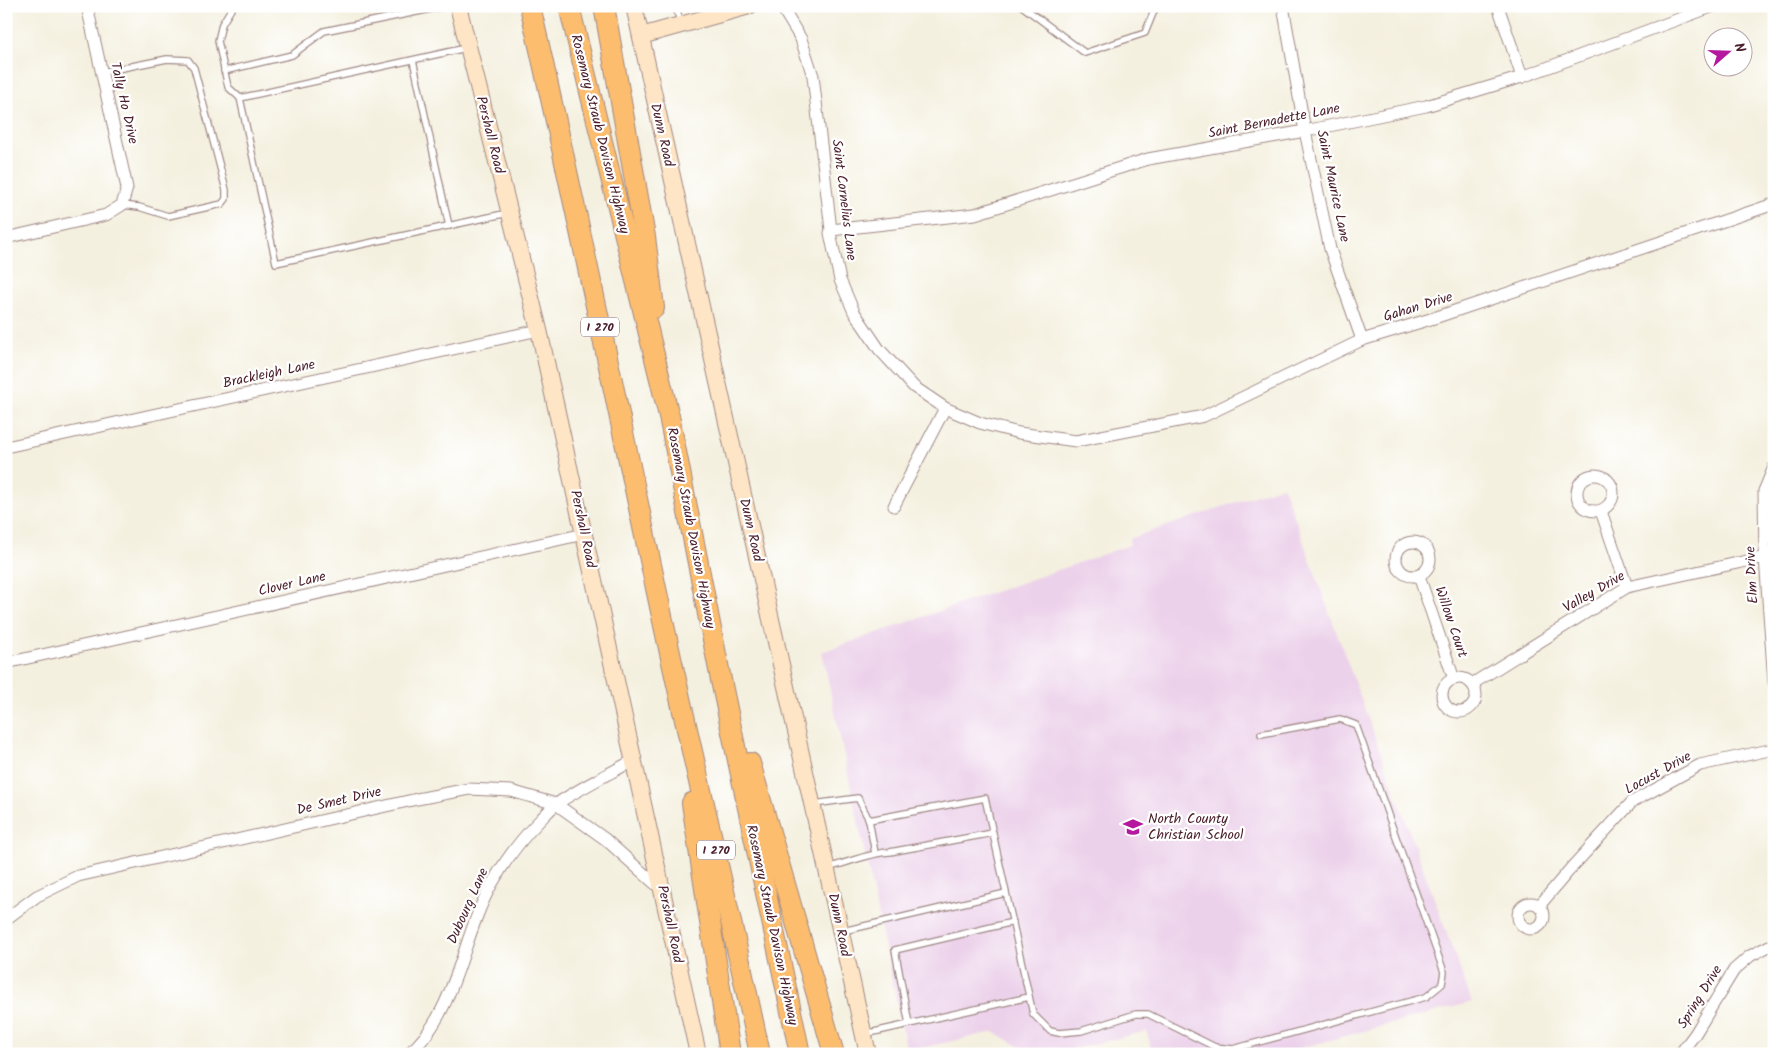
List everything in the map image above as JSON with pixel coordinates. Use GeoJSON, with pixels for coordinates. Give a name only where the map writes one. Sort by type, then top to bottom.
{"type":"FeatureCollection","features":[{"type":"Feature","properties":{"kind":"highway","name":"I 270"},"geometry":{"type":"LineString","coordinates":[[530,6],[557,122],[669,647],[760,1054]]}},
{"type":"Feature","properties":{"kind":"highway","name":"Rosemary Straub Davison Highway"},"geometry":{"type":"LineString","coordinates":[[569,6],[669,416],[722,685],[800,1054]]}},
{"type":"Feature","properties":{"kind":"highway"},"geometry":{"type":"LineString","coordinates":[[604,6],[645,237],[669,416]]}},
{"type":"Feature","properties":{"kind":"highway"},"geometry":{"type":"LineString","coordinates":[[669,647],[730,1054]]}},
{"type":"Feature","properties":{"kind":"highway"},"geometry":{"type":"LineString","coordinates":[[722,685],[737,717],[834,1054]]}},
{"type":"Feature","properties":{"kind":"street","name":"Tally Ho Drive"},"geometry":{"type":"LineString","coordinates":[[87,6],[128,188],[122,206]]}},
{"type":"Feature","properties":{"kind":"street","name":"Pershall Road"},"geometry":{"type":"LineString","coordinates":[[458,6],[539,330],[698,1054]]}},
{"type":"Feature","properties":{"kind":"street","name":"Dunn Road"},"geometry":{"type":"LineString","coordinates":[[634,6],[868,1054]]}},
{"type":"Feature","properties":{"kind":"street"},"geometry":{"type":"LineString","coordinates":[[640,36],[730,9],[749,6]]}},
{"type":"Feature","properties":{"kind":"street","name":"Saint Cornelius Lane"},"geometry":{"type":"LineString","coordinates":[[781,6],[801,39],[814,76],[830,234],[840,280],[854,312],[879,349],[914,387],[945,408],[980,423],[1020,433],[1076,441]]}},
{"type":"Feature","properties":{"kind":"street","name":"Saint Maurice Lane"},"geometry":{"type":"LineString","coordinates":[[1283,6],[1305,131],[1330,249],[1362,340]]}},
{"type":"Feature","properties":{"kind":"street"},"geometry":{"type":"LineString","coordinates":[[1498,6],[1522,77]]}},
{"type":"Feature","properties":{"kind":"street","name":"Saint Bernadette Lane"},"geometry":{"type":"LineString","coordinates":[[831,230],[975,214],[1148,159],[1305,131],[1426,106],[1522,77],[1707,7]]}},
{"type":"Feature","properties":{"kind":"street","name":"Gahan Drive"},"geometry":{"type":"LineString","coordinates":[[1076,441],[1204,416],[1362,340],[1434,318],[1774,204]]}},
{"type":"Feature","properties":{"kind":"street"},"geometry":{"type":"LineString","coordinates":[[6,238],[106,215],[122,206]]}},
{"type":"Feature","properties":{"kind":"street","name":"Brackleigh Lane"},"geometry":{"type":"LineString","coordinates":[[6,447],[539,330]]}},
{"type":"Feature","properties":{"kind":"street"},"geometry":{"type":"LineString","coordinates":[[894,506],[945,408]]}},
{"type":"Feature","properties":{"kind":"street","name":"Elm Drive"},"geometry":{"type":"LineString","coordinates":[[1774,467],[1764,490],[1770,557],[1774,683]]}},
{"type":"Feature","properties":{"kind":"street"},"geometry":{"type":"LineString","coordinates":[[1601,511],[1627,587]]}},
{"type":"Feature","properties":{"kind":"street","name":"Clover Lane"},"geometry":{"type":"LineString","coordinates":[[6,663],[584,534]]}},
{"type":"Feature","properties":{"kind":"street","name":"Valley Drive"},"geometry":{"type":"LineString","coordinates":[[1472,684],[1627,587],[1770,557]]}},
{"type":"Feature","properties":{"kind":"street","name":"Willow Court"},"geometry":{"type":"LineString","coordinates":[[1419,576],[1454,679]]}},
{"type":"Feature","properties":{"kind":"street"},"geometry":{"type":"LineString","coordinates":[[1460,678],[1472,684],[1475,690],[1474,702],[1464,711],[1451,710],[1443,700],[1444,687],[1454,679],[1460,678]]}},
{"type":"Feature","properties":{"kind":"street","name":"Locust Drive"},"geometry":{"type":"LineString","coordinates":[[1539,906],[1632,802],[1700,765],[1774,748]]}},
{"type":"Feature","properties":{"kind":"street","name":"Dubourg Lane"},"geometry":{"type":"LineString","coordinates":[[408,1054],[429,1030],[451,990],[470,934],[492,883],[523,837],[556,804],[634,760]]}},
{"type":"Feature","properties":{"kind":"street","name":"De Smet Drive"},"geometry":{"type":"LineString","coordinates":[[6,919],[37,896],[78,876],[417,799],[469,789],[511,791],[556,804],[605,839],[663,891]]}},
{"type":"Feature","properties":{"kind":"street","name":"Spring Drive"},"geometry":{"type":"LineString","coordinates":[[1680,1054],[1696,1034],[1734,970],[1750,956],[1768,946],[1774,946]]}},
{"type":"Feature","properties":{"kind":"lane"},"geometry":{"type":"LineString","coordinates":[[224,71],[292,55],[324,31],[446,6]]}},
{"type":"Feature","properties":{"kind":"lane"},"geometry":{"type":"LineString","coordinates":[[676,6],[681,25]]}},
{"type":"Feature","properties":{"kind":"lane"},"geometry":{"type":"LineString","coordinates":[[1022,6],[1085,52],[1145,32],[1156,6]]}},
{"type":"Feature","properties":{"kind":"lane"},"geometry":{"type":"LineString","coordinates":[[232,7],[222,24],[218,41],[228,87],[240,98],[276,263],[509,213]]}},
{"type":"Feature","properties":{"kind":"lane"},"geometry":{"type":"LineString","coordinates":[[240,98],[468,48]]}},
{"type":"Feature","properties":{"kind":"lane"},"geometry":{"type":"LineString","coordinates":[[102,72],[167,59],[188,60],[194,68],[226,190],[226,199],[222,204],[168,216],[139,208],[122,206]]}},
{"type":"Feature","properties":{"kind":"lane"},"geometry":{"type":"LineString","coordinates":[[413,60],[449,226]]}},
{"type":"Feature","properties":{"kind":"lane"},"geometry":{"type":"LineString","coordinates":[[869,820],[985,798],[1033,1014],[1050,1031],[1059,1033],[1081,1031],[1136,1014],[1148,1014],[1215,1047],[1233,1049],[1426,997],[1442,984],[1444,972],[1356,725],[1340,719],[1261,734]]}},
{"type":"Feature","properties":{"kind":"lane"},"geometry":{"type":"LineString","coordinates":[[812,804],[858,798],[869,820],[875,853]]}},
{"type":"Feature","properties":{"kind":"lane"},"geometry":{"type":"LineString","coordinates":[[826,868],[847,864],[875,853],[890,852],[993,833]]}},
{"type":"Feature","properties":{"kind":"lane"},"geometry":{"type":"LineString","coordinates":[[840,931],[1006,893]]}},
{"type":"Feature","properties":{"kind":"lane"},"geometry":{"type":"LineString","coordinates":[[909,1024],[895,950],[1013,922]]}},
{"type":"Feature","properties":{"kind":"lane"},"geometry":{"type":"LineString","coordinates":[[863,1034],[1029,997]]}},
{"type":"Feature","properties":{"kind":"shaded area","name":"North County Christian School"},"geometry":{"type":"Polygon","coordinates":[[[1283,486],[1472,1002],[1278,1054],[1152,1054],[1147,1031],[1054,1054],[1034,1054],[994,1032],[907,1051],[822,652],[1130,545],[1129,539],[1283,486]]]}},
{"type":"Feature","properties":{"kind":"place","name":"North County Christian School"},"geometry":{"type":"Point","coordinates":[1133,827]}}]}
